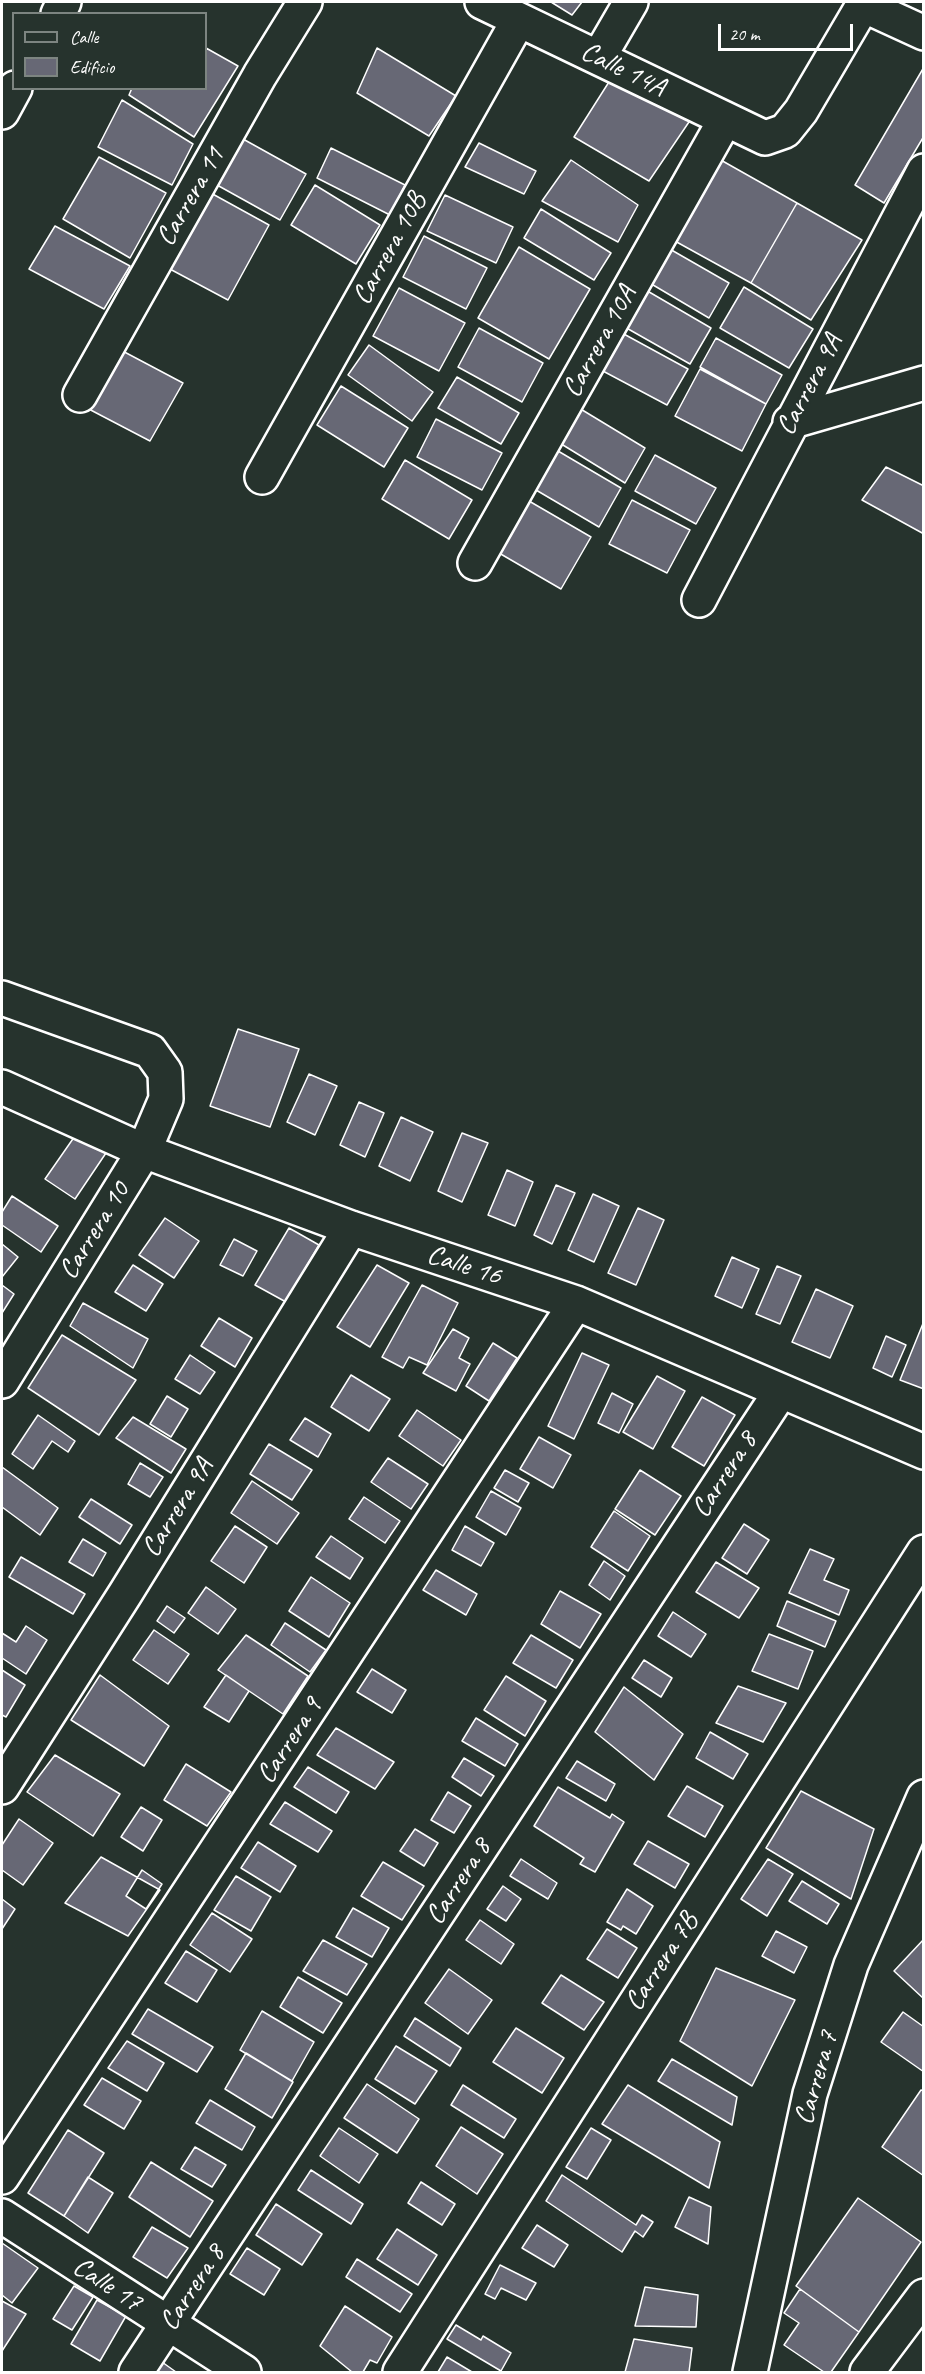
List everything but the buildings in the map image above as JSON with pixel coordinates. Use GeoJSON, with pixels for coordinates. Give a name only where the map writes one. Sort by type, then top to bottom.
{"type":"FeatureCollection","features":[{"type":"Feature","properties":{"kind":"street","name":"Carrera 11"},"geometry":{"type":"LineString","coordinates":[[80,395],[260,75],[305,2]]}},
{"type":"Feature","properties":{"kind":"street","name":"Calle 14A"},"geometry":{"type":"LineString","coordinates":[[482,2],[765,138],[785,131],[801,111],[864,4]]}},
{"type":"Feature","properties":{"kind":"street"},"geometry":{"type":"LineString","coordinates":[[598,57],[631,2]]}},
{"type":"Feature","properties":{"kind":"street"},"geometry":{"type":"LineString","coordinates":[[864,4],[924,33]]}},
{"type":"Feature","properties":{"kind":"street","name":"Carrera 10B"},"geometry":{"type":"LineString","coordinates":[[262,477],[518,21]]}},
{"type":"Feature","properties":{"kind":"street"},"geometry":{"type":"LineString","coordinates":[[2,112],[14,90]]}},
{"type":"Feature","properties":{"kind":"street","name":"Carrera 10A"},"geometry":{"type":"LineString","coordinates":[[475,564],[726,120]]}},
{"type":"Feature","properties":{"kind":"street","name":"Carrera 9A"},"geometry":{"type":"LineString","coordinates":[[699,600],[790,422],[924,171]]}},
{"type":"Feature","properties":{"kind":"street"},"geometry":{"type":"LineString","coordinates":[[790,422],[924,383]]}},
{"type":"Feature","properties":{"kind":"street","name":"Carrera 10"},"geometry":{"type":"LineString","coordinates":[[2,998],[150,1051],[165,1072],[166,1099],[144,1151],[2,1381]]}},
{"type":"Feature","properties":{"kind":"street","name":"Calle 16"},"geometry":{"type":"LineString","coordinates":[[2,1087],[144,1151],[351,1228],[576,1303],[924,1452]]}},
{"type":"Feature","properties":{"kind":"street","name":"Carrera 9A"},"geometry":{"type":"LineString","coordinates":[[2,1787],[351,1228]]}},
{"type":"Feature","properties":{"kind":"street","name":"Carrera 9"},"geometry":{"type":"LineString","coordinates":[[2,2177],[576,1303]]}},
{"type":"Feature","properties":{"kind":"street","name":"Carrera 8"},"geometry":{"type":"LineString","coordinates":[[136,2373],[781,1390]]}},
{"type":"Feature","properties":{"kind":"street","name":"Carrera 7B"},"geometry":{"type":"LineString","coordinates":[[400,2373],[924,1552]]}},
{"type":"Feature","properties":{"kind":"street","name":"Carrera 7"},"geometry":{"type":"LineString","coordinates":[[750,2373],[810,2094],[851,1965],[924,1797]]}},
{"type":"Feature","properties":{"kind":"street","name":"Calle 17"},"geometry":{"type":"LineString","coordinates":[[2,2216],[244,2373]]}},
{"type":"Feature","properties":{"kind":"street"},"geometry":{"type":"LineString","coordinates":[[867,2373],[924,2296]]}}]}
